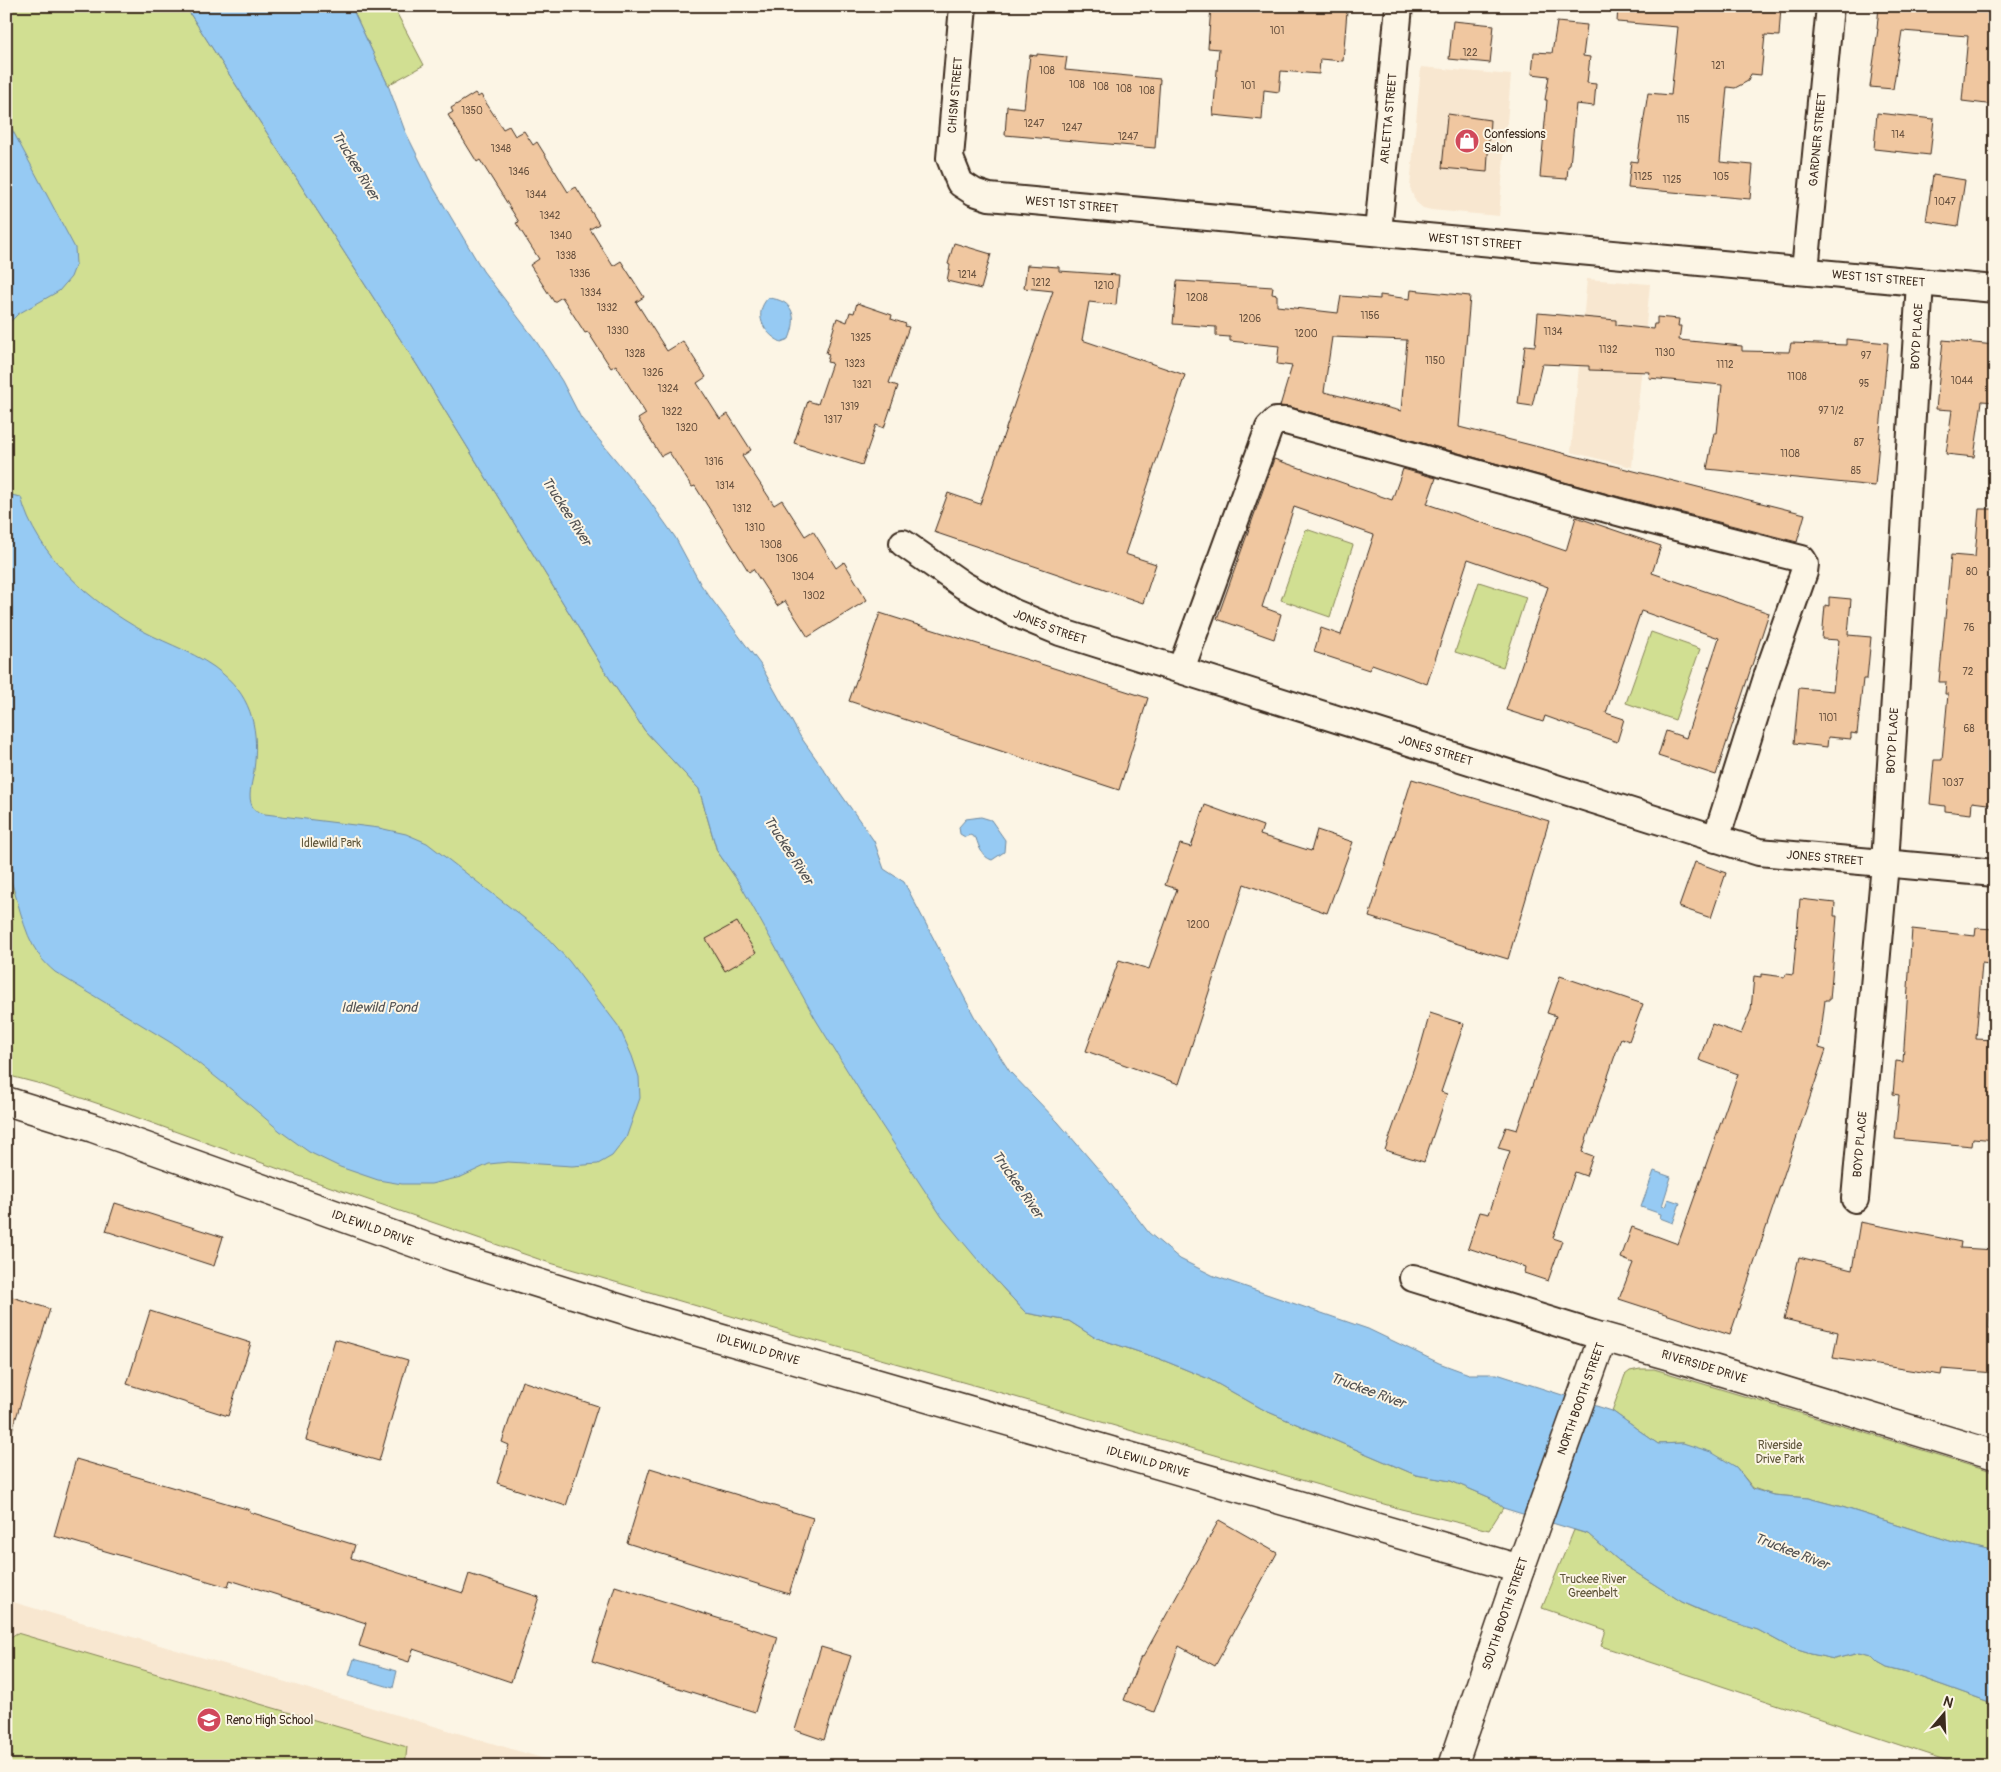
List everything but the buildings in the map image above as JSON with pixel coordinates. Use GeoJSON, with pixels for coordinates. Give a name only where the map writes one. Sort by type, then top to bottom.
{"type":"FeatureCollection","features":[{"type":"Feature","properties":{"kind":"street","name":"CHISM STREET"},"geometry":{"type":"LineString","coordinates":[[960,183],[950,158],[950,149],[963,6]]}},
{"type":"Feature","properties":{"kind":"street","name":"ARLETTA STREET"},"geometry":{"type":"LineString","coordinates":[[1378,232],[1399,6]]}},
{"type":"Feature","properties":{"kind":"street","name":"GARDNER STREET"},"geometry":{"type":"LineString","coordinates":[[1805,271],[1830,6]]}},
{"type":"Feature","properties":{"kind":"street","name":"WEST 1ST STREET"},"geometry":{"type":"LineString","coordinates":[[960,183],[974,192],[989,198],[1995,289]]}},
{"type":"Feature","properties":{"kind":"street","name":"BOYD PLACE"},"geometry":{"type":"LineString","coordinates":[[1855,1199],[1885,864],[1920,282]]}},
{"type":"Feature","properties":{"kind":"street"},"geometry":{"type":"LineString","coordinates":[[1181,669],[1268,428],[1276,421],[1286,421],[1629,515],[1802,559],[1805,564],[1804,572],[1765,685],[1716,839]]}},
{"type":"Feature","properties":{"kind":"street","name":"JONES STREET"},"geometry":{"type":"LineString","coordinates":[[903,543],[963,585],[1012,612],[1060,632],[1716,839],[1759,852],[1995,874]]}},
{"type":"Feature","properties":{"kind":"street","name":"IDLEWILD DRIVE"},"geometry":{"type":"LineString","coordinates":[[6,1101],[93,1128],[454,1257],[688,1329],[1524,1558]]}},
{"type":"Feature","properties":{"kind":"street","name":"RIVERSIDE DRIVE"},"geometry":{"type":"LineString","coordinates":[[1413,1278],[1995,1455]]}},
{"type":"Feature","properties":{"kind":"street","name":"NORTH BOOTH STREET"},"geometry":{"type":"LineString","coordinates":[[1559,1461],[1603,1337]]}},
{"type":"Feature","properties":{"kind":"street","name":"SOUTH BOOTH STREET"},"geometry":{"type":"LineString","coordinates":[[1453,1766],[1559,1461]]}},
{"type":"Feature","properties":{"kind":"shaded area"},"geometry":{"type":"Polygon","coordinates":[[[1421,67],[1511,75],[1499,216],[1431,210],[1423,208],[1416,202],[1410,187],[1421,67]]]}},
{"type":"Feature","properties":{"kind":"shaded area"},"geometry":{"type":"Polygon","coordinates":[[[1587,279],[1650,284],[1632,467],[1571,452],[1587,279]]]}},
{"type":"Feature","properties":{"kind":"shaded area","name":"Reno High School"},"geometry":{"type":"Polygon","coordinates":[[[6,1600],[255,1673],[569,1766],[6,1766],[6,1600]]]}},
{"type":"Feature","properties":{"kind":"green space","name":"Idlewild Park"},"geometry":{"type":"Polygon","coordinates":[[[6,6],[185,6],[417,365],[608,676],[645,731],[699,789],[717,851],[988,1272],[1026,1313],[1069,1321],[1094,1337],[1160,1359],[1209,1379],[1266,1411],[1416,1475],[1451,1481],[1491,1498],[1503,1508],[1489,1530],[1401,1509],[547,1262],[276,1168],[108,1107],[37,1083],[6,1075],[6,6]]]}},
{"type":"Feature","properties":{"kind":"green space"},"geometry":{"type":"Polygon","coordinates":[[[351,6],[393,6],[424,65],[388,85],[351,6]]]}},
{"type":"Feature","properties":{"kind":"green space"},"geometry":{"type":"Polygon","coordinates":[[[1306,529],[1353,545],[1330,617],[1281,600],[1306,529]]]}},
{"type":"Feature","properties":{"kind":"green space"},"geometry":{"type":"Polygon","coordinates":[[[1479,582],[1526,597],[1503,667],[1455,652],[1479,582]]]}},
{"type":"Feature","properties":{"kind":"green space"},"geometry":{"type":"Polygon","coordinates":[[[1651,632],[1700,649],[1675,720],[1626,703],[1651,632]]]}},
{"type":"Feature","properties":{"kind":"green space","name":"Riverside Drive Park"},"geometry":{"type":"Polygon","coordinates":[[[1654,1369],[1995,1472],[1995,1552],[1953,1542],[1808,1498],[1773,1495],[1753,1488],[1736,1467],[1683,1443],[1658,1444],[1612,1411],[1625,1375],[1630,1371],[1654,1369]]]}},
{"type":"Feature","properties":{"kind":"green space","name":"Truckee River Greenbelt"},"geometry":{"type":"Polygon","coordinates":[[[1574,1530],[1588,1534],[1624,1565],[1682,1602],[1702,1611],[1758,1630],[1791,1648],[1834,1659],[1859,1653],[1872,1656],[1878,1663],[1887,1668],[1911,1674],[1995,1704],[1995,1766],[1963,1766],[1601,1646],[1606,1630],[1542,1608],[1574,1530]]]}},
{"type":"Feature","properties":{"kind":"green space","name":"Reno High School"},"geometry":{"type":"Polygon","coordinates":[[[17,1633],[407,1747],[405,1766],[6,1766],[6,1640],[17,1633]]]}},
{"type":"Feature","properties":{"kind":"water","name":"Truckee River"},"geometry":{"type":"Polygon","coordinates":[[[185,6],[351,6],[388,85],[405,131],[433,187],[483,271],[534,338],[562,381],[581,418],[648,499],[675,537],[701,585],[760,664],[800,736],[874,841],[884,869],[904,882],[974,1016],[1010,1072],[1058,1122],[1106,1178],[1149,1233],[1180,1259],[1214,1276],[1368,1329],[1439,1363],[1469,1374],[1497,1374],[1612,1411],[1658,1444],[1683,1443],[1711,1452],[1736,1467],[1753,1489],[1773,1495],[1808,1498],[1953,1542],[1995,1552],[1995,1704],[1911,1674],[1887,1668],[1871,1656],[1859,1653],[1834,1659],[1791,1648],[1758,1630],[1717,1617],[1682,1602],[1624,1565],[1588,1534],[1503,1508],[1491,1498],[1451,1481],[1416,1475],[1266,1411],[1209,1379],[1160,1359],[1094,1337],[1069,1321],[1026,1313],[988,1272],[942,1217],[871,1109],[816,1020],[740,884],[717,851],[699,789],[645,731],[608,676],[417,365],[185,6]]]}},
{"type":"Feature","properties":{"kind":"water"},"geometry":{"type":"Polygon","coordinates":[[[6,118],[75,248],[76,264],[71,277],[59,291],[18,314],[6,326],[6,118]]]}},
{"type":"Feature","properties":{"kind":"water"},"geometry":{"type":"Polygon","coordinates":[[[768,298],[784,302],[792,311],[793,324],[789,339],[781,342],[769,334],[762,323],[761,310],[768,298]]]}},
{"type":"Feature","properties":{"kind":"water","name":"Idlewild Pond"},"geometry":{"type":"Polygon","coordinates":[[[6,494],[21,497],[28,518],[39,538],[68,575],[86,592],[124,620],[214,667],[241,694],[252,717],[254,730],[255,756],[250,795],[252,806],[258,812],[379,828],[406,834],[427,843],[542,932],[569,961],[619,1027],[639,1077],[640,1098],[626,1138],[612,1156],[598,1164],[572,1166],[508,1162],[489,1164],[461,1177],[431,1184],[402,1184],[378,1180],[340,1167],[309,1152],[280,1131],[178,1047],[55,972],[44,962],[28,936],[6,868],[6,494]]]}},
{"type":"Feature","properties":{"kind":"water"},"geometry":{"type":"Polygon","coordinates":[[[981,817],[991,820],[1005,840],[1004,852],[992,860],[983,854],[976,838],[970,835],[965,837],[960,834],[959,827],[966,819],[981,817]]]}},
{"type":"Feature","properties":{"kind":"water"},"geometry":{"type":"Polygon","coordinates":[[[1654,1171],[1671,1177],[1662,1206],[1665,1207],[1668,1199],[1680,1203],[1673,1223],[1660,1218],[1661,1214],[1641,1207],[1654,1171]]]}},
{"type":"Feature","properties":{"kind":"water"},"geometry":{"type":"Polygon","coordinates":[[[354,1659],[397,1671],[393,1688],[349,1675],[354,1659]]]}},
{"type":"Feature","properties":{"kind":"place","name":"Confessions Salon"},"geometry":{"type":"Point","coordinates":[1467,141]}},
{"type":"Feature","properties":{"kind":"place","name":"Reno High School"},"geometry":{"type":"Point","coordinates":[209,1720]}}]}
